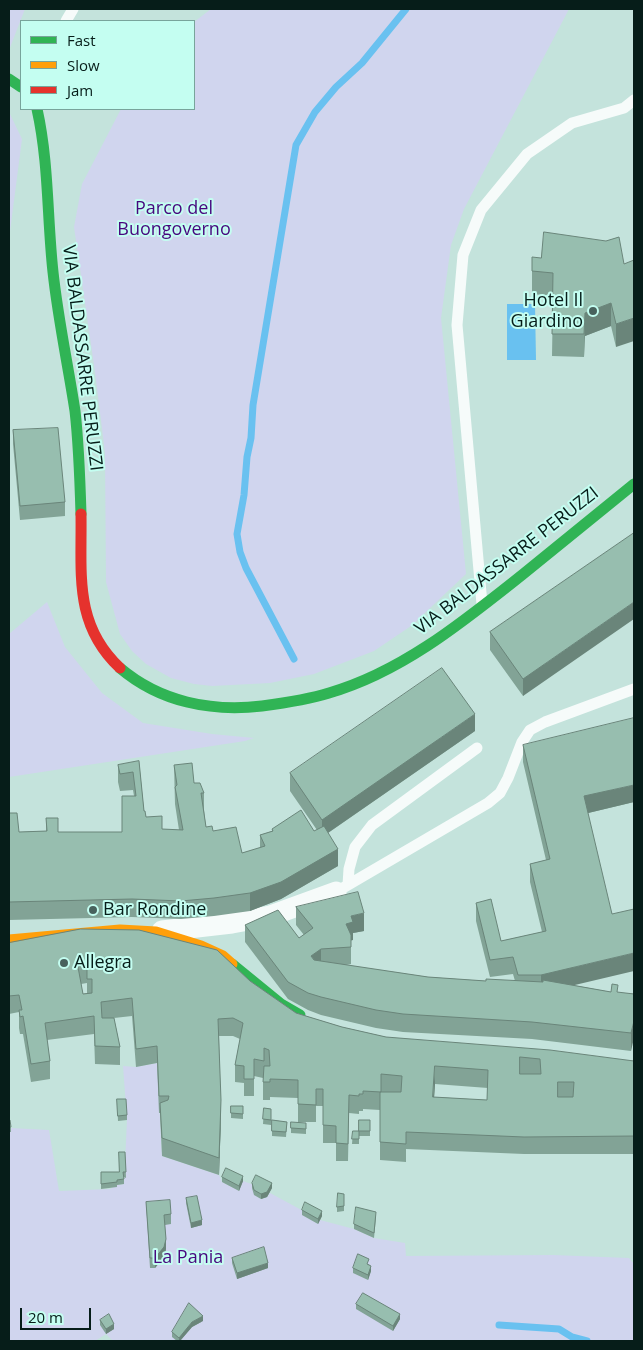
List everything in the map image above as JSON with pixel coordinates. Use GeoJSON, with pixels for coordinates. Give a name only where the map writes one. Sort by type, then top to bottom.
{"type":"FeatureCollection","features":[{"type":"Feature","properties":{"kind":"street"},"geometry":{"type":"LineString","coordinates":[[9,79],[20,85]]}},
{"type":"Feature","properties":{"kind":"street","name":"VIA BALDASSARRE PERUZZI"},"geometry":{"type":"LineString","coordinates":[[38,110],[44,147],[54,286],[68,362],[79,455],[83,601],[88,624],[114,664],[149,689],[177,700],[216,707],[242,708],[309,700],[366,680],[424,648],[483,607],[634,484]]}},
{"type":"Feature","properties":{"kind":"street"},"geometry":{"type":"LineString","coordinates":[[9,940],[120,930],[156,932],[232,923],[270,916],[342,888]]}},
{"type":"Feature","properties":{"kind":"street"},"geometry":{"type":"LineString","coordinates":[[156,932],[201,946],[223,956],[281,1004],[308,1019]]}},
{"type":"Feature","properties":{"kind":"lane"},"geometry":{"type":"LineString","coordinates":[[67,20],[73,9]]}},
{"type":"Feature","properties":{"kind":"lane"},"geometry":{"type":"LineString","coordinates":[[483,607],[457,325],[463,255],[481,210],[527,154],[572,123],[624,108],[634,100]]}},
{"type":"Feature","properties":{"kind":"lane"},"geometry":{"type":"LineString","coordinates":[[342,888],[488,803],[500,792],[508,778],[522,742],[530,730],[545,722],[634,689]]}},
{"type":"Feature","properties":{"kind":"lane"},"geometry":{"type":"LineString","coordinates":[[342,888],[355,847],[359,839],[372,825],[477,748]]}},
{"type":"Feature","properties":{"kind":"green space"},"geometry":{"type":"Polygon","coordinates":[[[9,9],[25,9],[20,20],[9,50],[9,9]]]}},
{"type":"Feature","properties":{"kind":"green space","name":"Parco del Buongoverno"},"geometry":{"type":"Polygon","coordinates":[[[211,9],[569,9],[464,209],[451,245],[441,318],[466,574],[411,626],[374,651],[314,674],[270,683],[212,686],[194,684],[171,678],[146,664],[132,651],[120,634],[106,582],[105,453],[74,227],[82,184],[120,110],[195,110],[195,21],[211,9]]]}},
{"type":"Feature","properties":{"kind":"green space"},"geometry":{"type":"Polygon","coordinates":[[[9,112],[22,139],[9,239],[9,112]]]}},
{"type":"Feature","properties":{"kind":"green space"},"geometry":{"type":"Polygon","coordinates":[[[47,602],[65,647],[102,693],[143,723],[212,734],[254,738],[245,741],[9,777],[9,634],[47,602]]]}},
{"type":"Feature","properties":{"kind":"green space","name":"La Pania"},"geometry":{"type":"Polygon","coordinates":[[[157,1063],[162,1156],[219,1175],[222,1182],[238,1190],[243,1181],[254,1185],[252,1188],[255,1195],[261,1199],[267,1197],[270,1193],[320,1220],[354,1229],[374,1238],[405,1243],[406,1256],[553,1255],[629,1258],[634,1264],[634,1341],[113,1341],[106,1334],[95,1341],[9,1341],[10,1128],[49,1130],[59,1191],[110,1189],[124,1184],[127,1120],[123,1066],[136,1067],[157,1063]]]}},
{"type":"Feature","properties":{"kind":"water"},"geometry":{"type":"Polygon","coordinates":[[[507,304],[535,304],[536,360],[507,360],[507,304]]]}},
{"type":"Feature","properties":{"kind":"building","name":"Hotel Il Giardino"},"geometry":{"type":"Polygon","coordinates":[[[544,232],[606,241],[619,237],[624,264],[634,260],[634,318],[616,324],[611,303],[585,313],[584,334],[552,334],[553,273],[532,271],[532,257],[541,258],[544,232]]]}},
{"type":"Feature","properties":{"kind":"building"},"geometry":{"type":"Polygon","coordinates":[[[58,428],[65,502],[20,506],[13,430],[58,428]]]}},
{"type":"Feature","properties":{"kind":"building"},"geometry":{"type":"Polygon","coordinates":[[[634,533],[634,602],[523,679],[490,632],[634,533]]]}},
{"type":"Feature","properties":{"kind":"building"},"geometry":{"type":"Polygon","coordinates":[[[442,668],[475,714],[322,820],[290,773],[442,668]]]}},
{"type":"Feature","properties":{"kind":"building"},"geometry":{"type":"Polygon","coordinates":[[[634,718],[634,785],[584,796],[612,914],[634,909],[634,953],[541,975],[518,975],[513,957],[490,960],[476,903],[491,899],[501,941],[546,931],[530,864],[550,859],[523,745],[634,718]]]}},
{"type":"Feature","properties":{"kind":"building"},"geometry":{"type":"Polygon","coordinates":[[[139,761],[146,817],[162,816],[162,829],[183,830],[175,787],[177,785],[174,765],[192,763],[194,783],[200,783],[204,793],[201,793],[206,827],[212,826],[213,831],[236,827],[242,853],[265,846],[260,835],[273,831],[272,829],[301,810],[314,831],[324,826],[338,849],[281,882],[250,893],[181,901],[132,899],[9,902],[9,813],[17,813],[19,832],[47,831],[46,818],[58,818],[58,832],[122,832],[122,796],[136,796],[133,772],[120,774],[118,765],[139,761]]]}},
{"type":"Feature","properties":{"kind":"building"},"geometry":{"type":"Polygon","coordinates":[[[358,892],[364,913],[351,916],[353,922],[346,924],[351,935],[351,947],[321,949],[311,956],[314,960],[428,977],[486,981],[486,979],[543,982],[543,980],[611,992],[612,984],[618,985],[617,992],[634,994],[634,1021],[631,1033],[532,1022],[403,1014],[376,1010],[321,997],[308,993],[288,982],[245,925],[278,910],[299,938],[313,928],[296,907],[358,892]]]}},
{"type":"Feature","properties":{"kind":"building"},"geometry":{"type":"Polygon","coordinates":[[[81,929],[139,930],[217,950],[250,981],[296,1013],[342,1027],[386,1037],[550,1050],[634,1061],[634,1136],[524,1137],[406,1132],[406,1144],[380,1142],[381,1092],[363,1091],[363,1094],[359,1094],[359,1096],[349,1095],[348,1144],[336,1143],[336,1126],[323,1125],[323,1089],[316,1089],[316,1105],[298,1104],[298,1080],[270,1079],[270,1082],[263,1082],[264,1066],[270,1066],[269,1050],[264,1048],[264,1061],[254,1059],[254,1079],[244,1079],[244,1066],[235,1065],[243,1023],[233,1018],[218,1019],[221,1100],[219,1158],[162,1138],[160,1103],[168,1100],[169,1096],[159,1096],[157,1046],[136,1049],[132,998],[101,1002],[102,1018],[114,1018],[120,1047],[95,1046],[94,1016],[45,1023],[50,1061],[31,1064],[23,1016],[20,1017],[19,1010],[22,1010],[19,995],[9,996],[9,943],[81,929]],[[87,965],[78,967],[83,994],[92,993],[92,979],[87,979],[87,965]],[[520,1057],[520,1074],[541,1074],[540,1059],[520,1057]],[[435,1066],[433,1097],[487,1100],[488,1070],[435,1066]],[[381,1074],[381,1092],[401,1092],[402,1076],[381,1074]],[[558,1082],[558,1097],[573,1097],[574,1082],[558,1082]]]}},
{"type":"Feature","properties":{"kind":"building"},"geometry":{"type":"Polygon","coordinates":[[[117,1099],[126,1099],[127,1115],[118,1116],[117,1099]]]}},
{"type":"Feature","properties":{"kind":"building"},"geometry":{"type":"Polygon","coordinates":[[[231,1106],[243,1106],[243,1114],[231,1113],[231,1106]]]}},
{"type":"Feature","properties":{"kind":"building"},"geometry":{"type":"Polygon","coordinates":[[[264,1108],[271,1109],[271,1120],[263,1119],[264,1108]]]}},
{"type":"Feature","properties":{"kind":"building"},"geometry":{"type":"Polygon","coordinates":[[[272,1120],[287,1122],[286,1132],[272,1131],[272,1120]]]}},
{"type":"Feature","properties":{"kind":"building"},"geometry":{"type":"Polygon","coordinates":[[[359,1120],[370,1120],[370,1131],[359,1131],[359,1120]]]}},
{"type":"Feature","properties":{"kind":"building"},"geometry":{"type":"Polygon","coordinates":[[[291,1122],[306,1123],[306,1129],[291,1128],[291,1122]]]}},
{"type":"Feature","properties":{"kind":"building"},"geometry":{"type":"Polygon","coordinates":[[[353,1131],[359,1131],[359,1139],[352,1139],[353,1131]]]}},
{"type":"Feature","properties":{"kind":"building"},"geometry":{"type":"Polygon","coordinates":[[[119,1152],[125,1152],[126,1172],[123,1172],[124,1179],[101,1184],[101,1172],[119,1172],[119,1152]]]}},
{"type":"Feature","properties":{"kind":"building"},"geometry":{"type":"Polygon","coordinates":[[[226,1168],[243,1176],[239,1186],[222,1177],[226,1168]]]}},
{"type":"Feature","properties":{"kind":"building"},"geometry":{"type":"Polygon","coordinates":[[[256,1175],[272,1183],[267,1192],[261,1194],[254,1190],[252,1183],[256,1175]]]}},
{"type":"Feature","properties":{"kind":"building"},"geometry":{"type":"Polygon","coordinates":[[[338,1193],[344,1194],[344,1206],[337,1207],[338,1193]]]}},
{"type":"Feature","properties":{"kind":"building"},"geometry":{"type":"Polygon","coordinates":[[[197,1196],[202,1220],[191,1223],[186,1198],[197,1196]]]}},
{"type":"Feature","properties":{"kind":"building"},"geometry":{"type":"Polygon","coordinates":[[[170,1200],[171,1214],[164,1215],[166,1239],[164,1247],[155,1258],[150,1258],[146,1202],[170,1200]]]}},
{"type":"Feature","properties":{"kind":"building"},"geometry":{"type":"Polygon","coordinates":[[[305,1202],[322,1211],[318,1219],[302,1210],[305,1202]]]}},
{"type":"Feature","properties":{"kind":"building"},"geometry":{"type":"Polygon","coordinates":[[[356,1207],[376,1212],[374,1233],[354,1224],[356,1207]]]}},
{"type":"Feature","properties":{"kind":"building"},"geometry":{"type":"Polygon","coordinates":[[[264,1247],[268,1263],[237,1273],[232,1258],[264,1247]]]}},
{"type":"Feature","properties":{"kind":"building"},"geometry":{"type":"Polygon","coordinates":[[[358,1254],[369,1259],[367,1264],[371,1266],[368,1275],[353,1268],[358,1254]]]}},
{"type":"Feature","properties":{"kind":"building"},"geometry":{"type":"Polygon","coordinates":[[[363,1293],[400,1314],[393,1326],[356,1304],[363,1293]]]}},
{"type":"Feature","properties":{"kind":"building"},"geometry":{"type":"Polygon","coordinates":[[[189,1303],[203,1316],[192,1322],[179,1338],[172,1332],[189,1303]]]}},
{"type":"Feature","properties":{"kind":"building"},"geometry":{"type":"Polygon","coordinates":[[[109,1314],[114,1324],[106,1329],[100,1320],[109,1314]]]}},
{"type":"Feature","properties":{"kind":"waterway"},"geometry":{"type":"LineString","coordinates":[[294,659],[246,568],[240,552],[237,534],[244,495],[253,405],[296,145],[315,112],[336,87],[362,63],[406,9]]}},
{"type":"Feature","properties":{"kind":"waterway"},"geometry":{"type":"LineString","coordinates":[[499,1325],[559,1329],[572,1337],[587,1341]]}},
{"type":"Feature","properties":{"kind":"traffic: fast"},"geometry":{"type":"LineString","coordinates":[[9,79],[20,86]]}},
{"type":"Feature","properties":{"kind":"traffic: fast"},"geometry":{"type":"LineString","coordinates":[[37,110],[46,170],[55,290],[75,411],[81,514]]}},
{"type":"Feature","properties":{"kind":"traffic: fast"},"geometry":{"type":"LineString","coordinates":[[120,668],[135,680],[169,697],[205,706],[262,706],[296,701],[356,684],[407,659],[455,627],[634,484]]}},
{"type":"Feature","properties":{"kind":"traffic: fast"},"geometry":{"type":"LineString","coordinates":[[232,964],[281,1004],[300,1015]]}},
{"type":"Feature","properties":{"kind":"traffic: slow"},"geometry":{"type":"LineString","coordinates":[[9,940],[120,930],[156,932],[201,946],[223,956],[232,964]]}},
{"type":"Feature","properties":{"kind":"traffic: jam"},"geometry":{"type":"LineString","coordinates":[[81,514],[81,577],[87,615],[94,634],[105,651],[120,668]]}},
{"type":"Feature","properties":{"kind":"place","name":"Hotel Il Giardino"},"geometry":{"type":"Point","coordinates":[593,311]}},
{"type":"Feature","properties":{"kind":"place","name":"Bar Rondine"},"geometry":{"type":"Point","coordinates":[93,910]}},
{"type":"Feature","properties":{"kind":"place","name":"Allegra"},"geometry":{"type":"Point","coordinates":[64,963]}}]}
